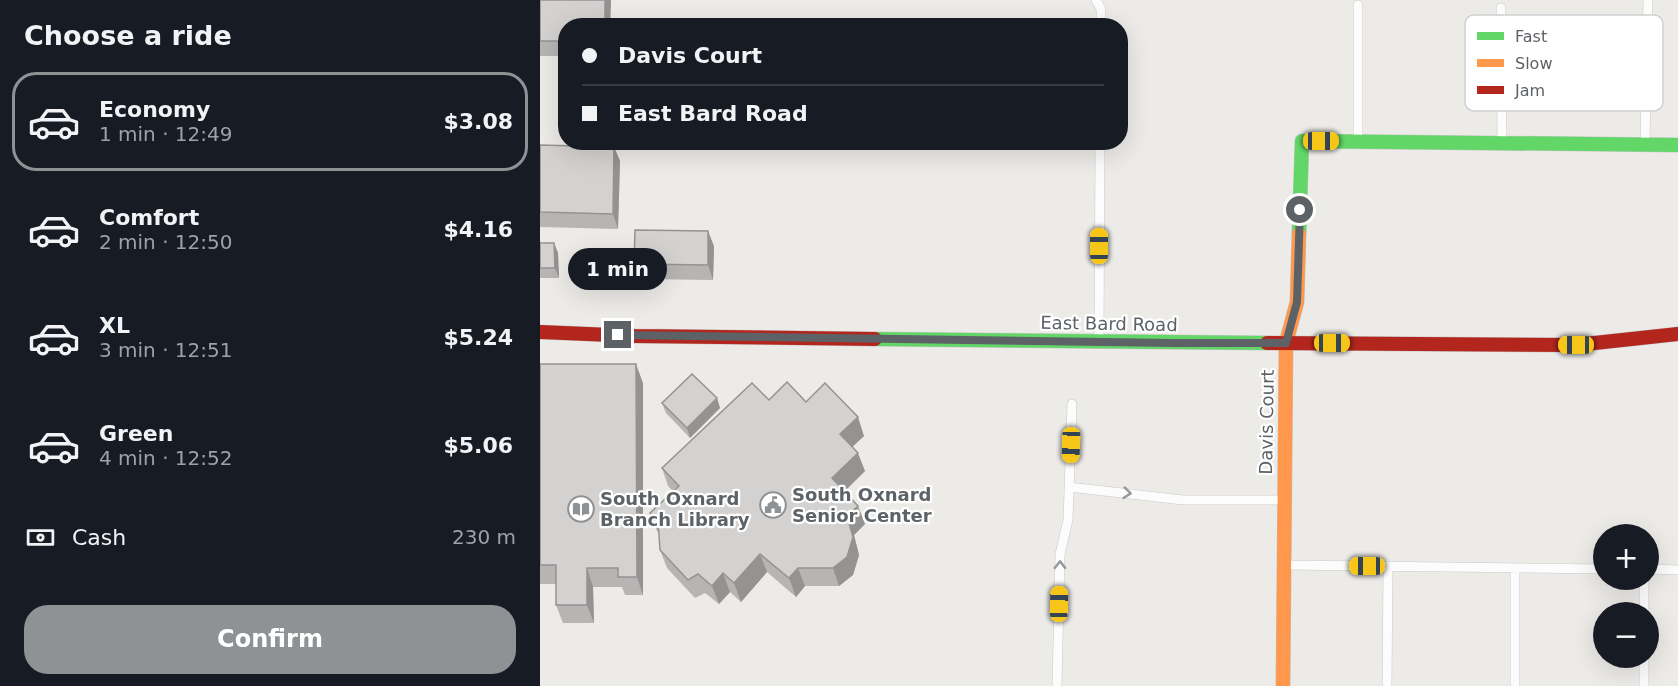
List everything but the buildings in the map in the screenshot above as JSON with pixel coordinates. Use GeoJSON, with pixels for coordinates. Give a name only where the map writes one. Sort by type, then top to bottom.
{"type":"FeatureCollection","features":[{"type":"Feature","properties":{"kind":"main road","name":"Davis Court"},"geometry":{"type":"LineString","coordinates":[[1283,686],[1286,343],[1297,302],[1302,141],[1678,145]]}},
{"type":"Feature","properties":{"kind":"main road","name":"East Bard Road"},"geometry":{"type":"LineString","coordinates":[[540,332],[668,337],[1576,345],[1678,334]]}},
{"type":"Feature","properties":{"kind":"lane"},"geometry":{"type":"LineString","coordinates":[[1095,0],[1101,9],[1101,18]]}},
{"type":"Feature","properties":{"kind":"lane"},"geometry":{"type":"LineString","coordinates":[[1648,0],[1648,15]]}},
{"type":"Feature","properties":{"kind":"lane"},"geometry":{"type":"LineString","coordinates":[[1358,5],[1358,142]]}},
{"type":"Feature","properties":{"kind":"lane"},"geometry":{"type":"LineString","coordinates":[[1502,8],[1502,15]]}},
{"type":"Feature","properties":{"kind":"lane"},"geometry":{"type":"LineString","coordinates":[[1502,111],[1502,143]]}},
{"type":"Feature","properties":{"kind":"lane"},"geometry":{"type":"LineString","coordinates":[[1645,145],[1646,111]]}},
{"type":"Feature","properties":{"kind":"lane"},"geometry":{"type":"LineString","coordinates":[[1099,342],[1100,150]]}},
{"type":"Feature","properties":{"kind":"lane"},"geometry":{"type":"LineString","coordinates":[[1057,686],[1060,554],[1068,520],[1072,404]]}},
{"type":"Feature","properties":{"kind":"lane"},"geometry":{"type":"LineString","coordinates":[[1069,487],[1183,500],[1284,500]]}},
{"type":"Feature","properties":{"kind":"lane"},"geometry":{"type":"LineString","coordinates":[[1284,565],[1593,569]]}},
{"type":"Feature","properties":{"kind":"lane"},"geometry":{"type":"LineString","coordinates":[[1387,686],[1388,566]]}},
{"type":"Feature","properties":{"kind":"lane"},"geometry":{"type":"LineString","coordinates":[[1515,568],[1515,686]]}},
{"type":"Feature","properties":{"kind":"lane"},"geometry":{"type":"LineString","coordinates":[[1659,569],[1678,570]]}},
{"type":"Feature","properties":{"kind":"lane"},"geometry":{"type":"LineString","coordinates":[[1644,668],[1644,686]]}},
{"type":"Feature","properties":{"kind":"traffic: fast"},"geometry":{"type":"LineString","coordinates":[[1299,234],[1302,141],[1678,145]]}},
{"type":"Feature","properties":{"kind":"traffic: fast"},"geometry":{"type":"LineString","coordinates":[[875,339],[1267,343]]}},
{"type":"Feature","properties":{"kind":"traffic: slow"},"geometry":{"type":"LineString","coordinates":[[1283,686],[1286,343],[1297,302],[1299,234]]}},
{"type":"Feature","properties":{"kind":"traffic: jam"},"geometry":{"type":"LineString","coordinates":[[540,332],[635,336],[875,339]]}},
{"type":"Feature","properties":{"kind":"traffic: jam"},"geometry":{"type":"LineString","coordinates":[[1267,343],[1576,345],[1678,334]]}},
{"type":"Feature","properties":{"kind":"place","name":"South Oxnard Senior Center"},"geometry":{"type":"Point","coordinates":[773,505]}},
{"type":"Feature","properties":{"kind":"place","name":"South Oxnard Branch Library"},"geometry":{"type":"Point","coordinates":[581,509]}},
{"type":"Feature","properties":{"kind":"route"},"geometry":{"type":"LineString","coordinates":[[618,335],[1286,343],[1297,302],[1300,210]]}}]}
